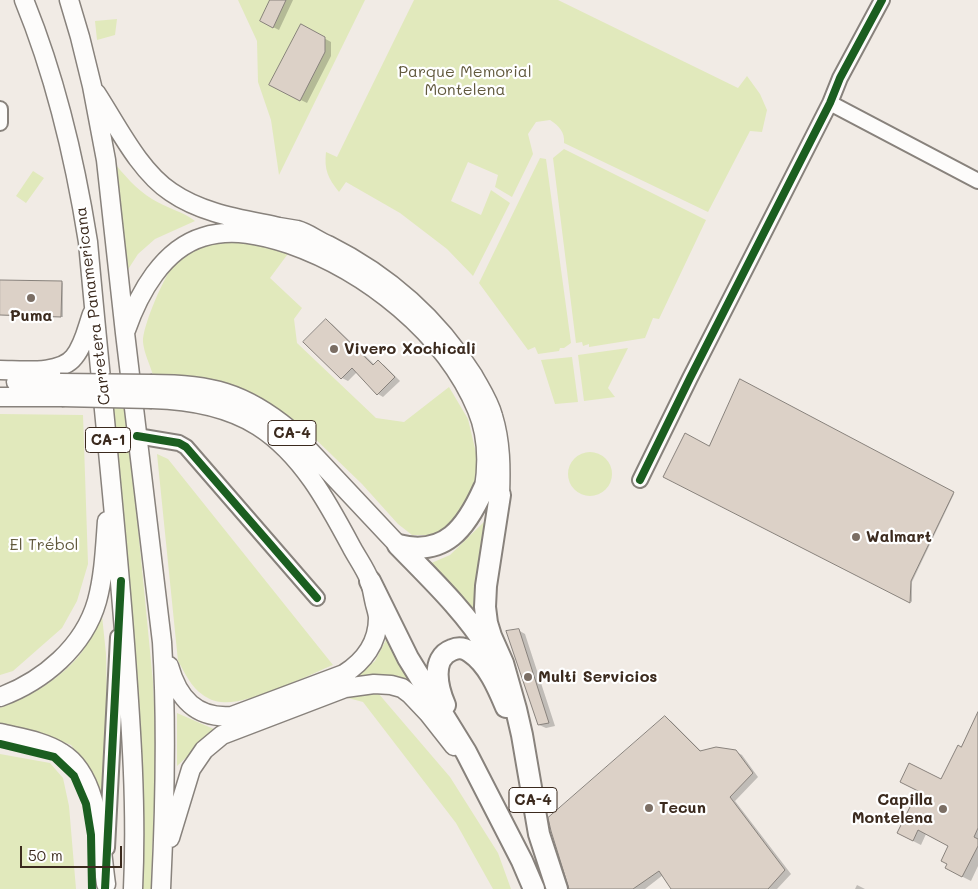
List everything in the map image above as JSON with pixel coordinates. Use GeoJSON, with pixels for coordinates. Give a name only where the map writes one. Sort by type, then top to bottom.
{"type":"FeatureCollection","features":[{"type":"Feature","properties":{"kind":"highway"},"geometry":{"type":"LineString","coordinates":[[398,544],[410,548],[421,548],[445,542],[457,532],[492,492]]}},
{"type":"Feature","properties":{"kind":"highway"},"geometry":{"type":"LineString","coordinates":[[492,492],[485,607],[491,636],[503,663],[516,709]]}},
{"type":"Feature","properties":{"kind":"highway","name":"CA-4"},"geometry":{"type":"LineString","coordinates":[[398,544],[482,637],[506,681],[516,709],[539,834],[557,889]]}},
{"type":"Feature","properties":{"kind":"highway","name":"CA-4"},"geometry":{"type":"LineString","coordinates":[[370,581],[408,658],[466,752],[534,889]]}},
{"type":"Feature","properties":{"kind":"highway"},"geometry":{"type":"LineString","coordinates":[[466,752],[448,712],[438,683],[437,672],[444,655],[450,650],[457,648],[463,648],[472,653],[492,679],[508,710],[526,760]]}},
{"type":"Feature","properties":{"kind":"main road","name":"Carretera Panamericana"},"geometry":{"type":"LineString","coordinates":[[24,0],[56,87],[86,226],[121,581],[133,754],[135,855],[133,889]]}},
{"type":"Feature","properties":{"kind":"main road","name":"Carretera Panamericana"},"geometry":{"type":"LineString","coordinates":[[69,0],[92,86],[106,160],[162,642],[166,728],[162,889]]}},
{"type":"Feature","properties":{"kind":"main road"},"geometry":{"type":"LineString","coordinates":[[92,86],[143,165],[170,192],[203,209],[255,228]]}},
{"type":"Feature","properties":{"kind":"main road"},"geometry":{"type":"LineString","coordinates":[[125,333],[143,293],[159,270],[177,251],[190,243],[202,237],[218,233],[255,228],[298,230],[350,256],[377,273],[410,300],[443,334],[458,354],[483,392],[493,415],[499,442],[494,464],[492,492]]}},
{"type":"Feature","properties":{"kind":"main road"},"geometry":{"type":"LineString","coordinates":[[0,370],[47,370],[62,366],[74,358],[85,335],[94,306]]}},
{"type":"Feature","properties":{"kind":"main road"},"geometry":{"type":"LineString","coordinates":[[0,381],[61,390]]}},
{"type":"Feature","properties":{"kind":"main road","name":"CA-4"},"geometry":{"type":"LineString","coordinates":[[152,391],[188,385],[210,388],[245,400],[270,414],[290,430],[398,544]]}},
{"type":"Feature","properties":{"kind":"main road"},"geometry":{"type":"LineString","coordinates":[[0,397],[61,390],[152,391]]}},
{"type":"Feature","properties":{"kind":"main road","name":"CA-4"},"geometry":{"type":"LineString","coordinates":[[152,391],[169,400],[211,406],[235,414],[258,426],[279,442],[295,458],[316,485],[331,508],[370,581]]}},
{"type":"Feature","properties":{"kind":"main road"},"geometry":{"type":"LineString","coordinates":[[0,697],[17,691],[42,676],[66,655],[85,629],[97,602],[103,570],[110,463]]}},
{"type":"Feature","properties":{"kind":"main road"},"geometry":{"type":"LineString","coordinates":[[162,642],[173,680],[182,696],[192,707],[218,717],[232,716],[344,674],[356,666],[369,651],[375,639],[378,618],[370,581]]}},
{"type":"Feature","properties":{"kind":"main road"},"geometry":{"type":"LineString","coordinates":[[162,865],[190,769],[204,750],[222,735],[345,688],[374,684],[391,685],[410,694],[428,713],[478,777]]}},
{"type":"Feature","properties":{"kind":"main road"},"geometry":{"type":"LineString","coordinates":[[0,733],[53,748],[72,760],[79,769],[90,787],[106,886]]}},
{"type":"Feature","properties":{"kind":"street"},"geometry":{"type":"LineString","coordinates":[[640,480],[830,103],[840,78],[882,0]]}},
{"type":"Feature","properties":{"kind":"street"},"geometry":{"type":"LineString","coordinates":[[830,103],[978,181]]}},
{"type":"Feature","properties":{"kind":"street"},"geometry":{"type":"LineString","coordinates":[[0,109],[0,123]]}},
{"type":"Feature","properties":{"kind":"street"},"geometry":{"type":"LineString","coordinates":[[137,436],[179,443],[186,446],[317,598]]}},
{"type":"Feature","properties":{"kind":"street"},"geometry":{"type":"LineString","coordinates":[[106,886],[121,581]]}},
{"type":"Feature","properties":{"kind":"green space"},"geometry":{"type":"Polygon","coordinates":[[[238,0],[365,0],[279,175],[271,120],[258,82],[257,41],[238,0]]]}},
{"type":"Feature","properties":{"kind":"green space","name":"Parque Memorial Montelena"},"geometry":{"type":"Polygon","coordinates":[[[414,0],[558,0],[738,88],[747,76],[760,94],[767,110],[762,132],[750,131],[708,212],[564,143],[564,136],[561,130],[550,120],[536,122],[528,134],[533,154],[512,197],[495,187],[498,175],[468,162],[451,201],[481,215],[491,190],[510,203],[473,276],[447,249],[400,213],[346,182],[339,192],[326,169],[326,152],[337,157],[414,0]]]}},
{"type":"Feature","properties":{"kind":"green space"},"geometry":{"type":"Polygon","coordinates":[[[117,19],[115,35],[97,40],[95,21],[117,19]]]}},
{"type":"Feature","properties":{"kind":"green space"},"geometry":{"type":"Polygon","coordinates":[[[564,149],[706,220],[659,319],[653,318],[645,338],[589,347],[589,344],[583,346],[582,342],[576,343],[553,158],[564,149]]]}},
{"type":"Feature","properties":{"kind":"green space"},"geometry":{"type":"Polygon","coordinates":[[[540,158],[546,159],[571,343],[564,348],[560,348],[559,351],[538,354],[535,347],[528,350],[479,283],[540,158]]]}},
{"type":"Feature","properties":{"kind":"green space"},"geometry":{"type":"Polygon","coordinates":[[[112,160],[130,181],[146,195],[195,221],[155,239],[138,254],[127,271],[112,160]]]}},
{"type":"Feature","properties":{"kind":"green space"},"geometry":{"type":"Polygon","coordinates":[[[33,171],[44,178],[26,203],[16,196],[33,171]]]}},
{"type":"Feature","properties":{"kind":"green space"},"geometry":{"type":"Polygon","coordinates":[[[216,241],[254,241],[290,251],[270,278],[302,308],[294,319],[297,343],[376,418],[404,422],[449,387],[468,419],[480,470],[475,488],[468,502],[451,523],[437,535],[412,535],[398,524],[362,484],[306,430],[270,404],[236,386],[153,375],[143,342],[146,325],[160,289],[179,259],[194,250],[216,241]]]}},
{"type":"Feature","properties":{"kind":"green space"},"geometry":{"type":"Polygon","coordinates":[[[628,348],[608,388],[615,397],[584,401],[578,355],[628,348]]]}},
{"type":"Feature","properties":{"kind":"green space"},"geometry":{"type":"Polygon","coordinates":[[[572,357],[578,402],[555,404],[541,360],[572,357]]]}},
{"type":"Feature","properties":{"kind":"green space"},"geometry":{"type":"Polygon","coordinates":[[[113,404],[126,404],[153,682],[156,749],[151,889],[140,889],[141,741],[113,404]]]}},
{"type":"Feature","properties":{"kind":"green space","name":"El Trébol"},"geometry":{"type":"Polygon","coordinates":[[[0,414],[83,415],[88,564],[77,601],[62,628],[13,671],[0,675],[0,414]]]}},
{"type":"Feature","properties":{"kind":"green space"},"geometry":{"type":"Polygon","coordinates":[[[586,452],[594,452],[606,458],[612,474],[606,490],[594,496],[586,496],[574,490],[568,478],[568,470],[574,458],[586,452]]]}},
{"type":"Feature","properties":{"kind":"green space"},"geometry":{"type":"Polygon","coordinates":[[[157,454],[168,459],[333,665],[261,695],[232,702],[214,701],[195,688],[178,661],[157,454]]]}},
{"type":"Feature","properties":{"kind":"green space"},"geometry":{"type":"Polygon","coordinates":[[[485,521],[488,542],[480,577],[475,615],[429,564],[450,555],[485,521]]]}},
{"type":"Feature","properties":{"kind":"green space"},"geometry":{"type":"Polygon","coordinates":[[[101,606],[106,654],[107,705],[102,801],[92,771],[71,745],[37,732],[0,723],[0,708],[45,686],[74,662],[88,642],[101,606]]]}},
{"type":"Feature","properties":{"kind":"green space"},"geometry":{"type":"Polygon","coordinates":[[[388,636],[411,682],[382,675],[353,680],[375,661],[388,636]]]}},
{"type":"Feature","properties":{"kind":"green space"},"geometry":{"type":"Polygon","coordinates":[[[351,692],[378,693],[450,777],[498,853],[511,889],[493,889],[456,823],[363,702],[337,695],[351,692]]]}},
{"type":"Feature","properties":{"kind":"green space"},"geometry":{"type":"Polygon","coordinates":[[[177,713],[216,730],[177,766],[177,713]]]}},
{"type":"Feature","properties":{"kind":"green space"},"geometry":{"type":"Polygon","coordinates":[[[0,754],[50,763],[63,778],[69,806],[76,889],[0,889],[0,754]]]}},
{"type":"Feature","properties":{"kind":"building"},"geometry":{"type":"Polygon","coordinates":[[[270,0],[286,0],[273,28],[260,21],[270,0]]]}},
{"type":"Feature","properties":{"kind":"building"},"geometry":{"type":"Polygon","coordinates":[[[301,24],[325,37],[325,52],[300,101],[269,85],[301,24]]]}},
{"type":"Feature","properties":{"kind":"building","name":"Puma"},"geometry":{"type":"Polygon","coordinates":[[[0,280],[62,281],[61,317],[0,315],[0,280]]]}},
{"type":"Feature","properties":{"kind":"building","name":"Vivero Xochicali"},"geometry":{"type":"Polygon","coordinates":[[[326,319],[373,365],[378,360],[395,377],[377,395],[352,368],[341,379],[303,342],[326,319]]]}},
{"type":"Feature","properties":{"kind":"building","name":"Walmart"},"geometry":{"type":"Polygon","coordinates":[[[740,379],[954,492],[911,581],[910,603],[663,477],[685,433],[709,446],[740,379]]]}},
{"type":"Feature","properties":{"kind":"building","name":"Multi Servicios"},"geometry":{"type":"Polygon","coordinates":[[[519,629],[549,723],[538,725],[506,631],[519,629]]]}},
{"type":"Feature","properties":{"kind":"building","name":"Capilla Montelena"},"geometry":{"type":"Polygon","coordinates":[[[978,712],[978,828],[974,837],[978,839],[978,846],[962,877],[945,868],[947,864],[941,861],[948,846],[918,830],[913,841],[897,833],[918,791],[900,782],[909,763],[941,779],[958,745],[961,747],[978,712]]]}},
{"type":"Feature","properties":{"kind":"building","name":"Tecun"},"geometry":{"type":"Polygon","coordinates":[[[665,716],[700,751],[716,747],[736,750],[753,773],[730,797],[785,870],[768,889],[671,889],[659,871],[633,889],[569,889],[548,818],[665,716]]]}},
{"type":"Feature","properties":{"kind":"cycle path"},"geometry":{"type":"LineString","coordinates":[[640,480],[830,103],[840,78],[882,0]]}},
{"type":"Feature","properties":{"kind":"cycle path"},"geometry":{"type":"LineString","coordinates":[[137,436],[179,443],[186,447],[317,598]]}},
{"type":"Feature","properties":{"kind":"cycle path"},"geometry":{"type":"LineString","coordinates":[[105,889],[121,581]]}},
{"type":"Feature","properties":{"kind":"cycle path"},"geometry":{"type":"LineString","coordinates":[[0,744],[54,757],[74,776],[86,804],[91,835],[92,889]]}},
{"type":"Feature","properties":{"kind":"place","name":"Puma"},"geometry":{"type":"Point","coordinates":[31,298]}},
{"type":"Feature","properties":{"kind":"place","name":"Vivero Xochicali"},"geometry":{"type":"Point","coordinates":[334,349]}},
{"type":"Feature","properties":{"kind":"place","name":"Walmart"},"geometry":{"type":"Point","coordinates":[856,537]}},
{"type":"Feature","properties":{"kind":"place","name":"Multi Servicios"},"geometry":{"type":"Point","coordinates":[528,677]}},
{"type":"Feature","properties":{"kind":"place","name":"Tecun"},"geometry":{"type":"Point","coordinates":[649,808]}},
{"type":"Feature","properties":{"kind":"place","name":"Capilla Montelena"},"geometry":{"type":"Point","coordinates":[943,809]}}]}
